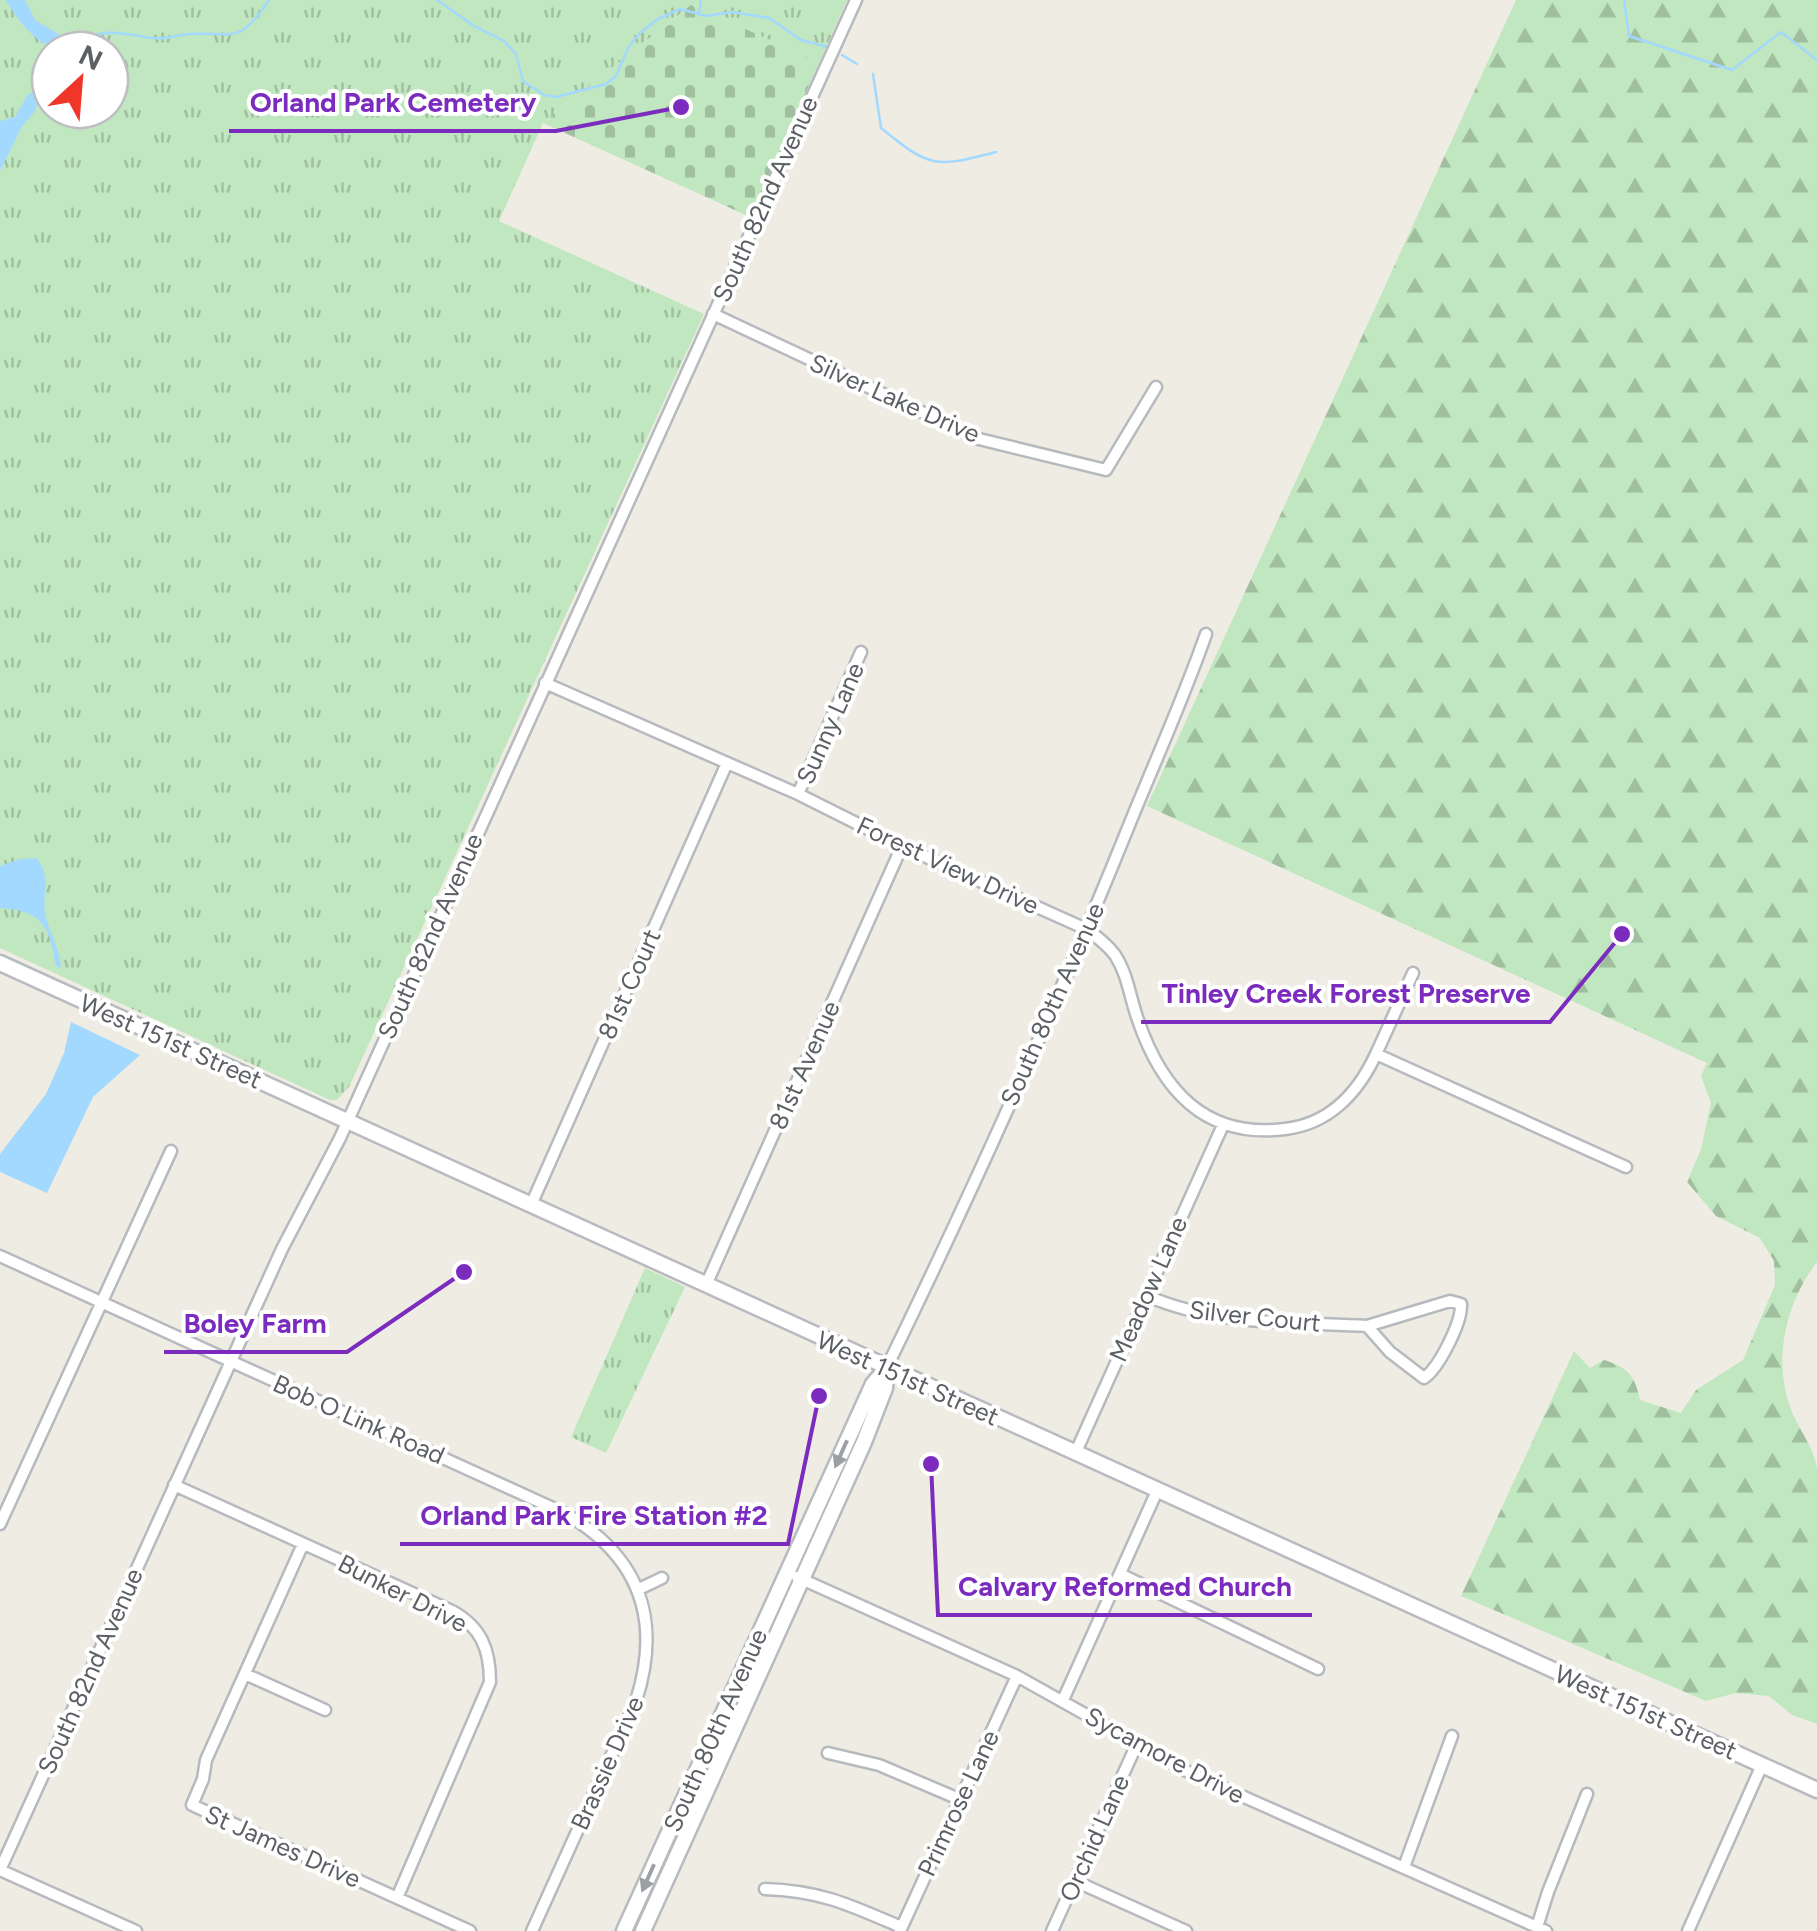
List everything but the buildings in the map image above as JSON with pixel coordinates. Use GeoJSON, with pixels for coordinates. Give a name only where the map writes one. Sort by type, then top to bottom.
{"type":"FeatureCollection","features":[{"type":"Feature","properties":{"kind":"street","name":"South 82nd Avenue"},"geometry":{"type":"LineString","coordinates":[[0,1870],[856,0]]}},
{"type":"Feature","properties":{"kind":"street","name":"Silver Lake Drive"},"geometry":{"type":"LineString","coordinates":[[713,314],[980,439],[1106,470],[1156,387]]}},
{"type":"Feature","properties":{"kind":"street","name":"South 80th Avenue"},"geometry":{"type":"LineString","coordinates":[[624,1931],[873,1384],[886,1369],[938,1262],[1086,929],[1180,706],[1206,634]]}},
{"type":"Feature","properties":{"kind":"street","name":"Sunny Lane"},"geometry":{"type":"LineString","coordinates":[[798,794],[862,652]]}},
{"type":"Feature","properties":{"kind":"street","name":"Forest View Drive"},"geometry":{"type":"LineString","coordinates":[[545,683],[798,794],[1086,929],[1106,944],[1121,966],[1157,1067],[1188,1103],[1223,1126]]}},
{"type":"Feature","properties":{"kind":"street","name":"81st Court"},"geometry":{"type":"LineString","coordinates":[[531,1205],[727,764]]}},
{"type":"Feature","properties":{"kind":"street","name":"81st Avenue"},"geometry":{"type":"LineString","coordinates":[[706,1285],[902,846]]}},
{"type":"Feature","properties":{"kind":"street","name":"West 151st Street"},"geometry":{"type":"LineString","coordinates":[[0,963],[1817,1790]]}},
{"type":"Feature","properties":{"kind":"street"},"geometry":{"type":"LineString","coordinates":[[1223,1126],[1276,1130],[1314,1122],[1350,1095],[1376,1054],[1413,973]]}},
{"type":"Feature","properties":{"kind":"street"},"geometry":{"type":"LineString","coordinates":[[1376,1054],[1626,1168]]}},
{"type":"Feature","properties":{"kind":"street","name":"Meadow Lane"},"geometry":{"type":"LineString","coordinates":[[1075,1454],[1223,1126]]}},
{"type":"Feature","properties":{"kind":"street"},"geometry":{"type":"LineString","coordinates":[[0,1524],[170,1151]]}},
{"type":"Feature","properties":{"kind":"street","name":"Bob O Link Road"},"geometry":{"type":"LineString","coordinates":[[0,1256],[566,1514],[610,1546],[639,1589]]}},
{"type":"Feature","properties":{"kind":"street","name":"Silver Court"},"geometry":{"type":"LineString","coordinates":[[1145,1294],[1176,1309],[1226,1319],[1367,1326],[1434,1304],[1461,1304],[1462,1315],[1436,1371],[1424,1378],[1390,1352],[1367,1326]]}},
{"type":"Feature","properties":{"kind":"street","name":"South 80th Avenue"},"geometry":{"type":"LineString","coordinates":[[643,1931],[879,1408],[886,1369]]}},
{"type":"Feature","properties":{"kind":"street","name":"Bunker Drive"},"geometry":{"type":"LineString","coordinates":[[174,1486],[459,1615],[479,1632],[487,1648],[490,1682],[397,1898]]}},
{"type":"Feature","properties":{"kind":"street"},"geometry":{"type":"LineString","coordinates":[[1063,1700],[1157,1491]]}},
{"type":"Feature","properties":{"kind":"street","name":"St James Drive"},"geometry":{"type":"LineString","coordinates":[[303,1544],[206,1760],[192,1805],[470,1931]]}},
{"type":"Feature","properties":{"kind":"street","name":"Sycamore Drive"},"geometry":{"type":"LineString","coordinates":[[787,1573],[1016,1676],[1190,1773],[1541,1929]]}},
{"type":"Feature","properties":{"kind":"street"},"geometry":{"type":"LineString","coordinates":[[1120,1574],[1318,1669]]}},
{"type":"Feature","properties":{"kind":"street"},"geometry":{"type":"LineString","coordinates":[[639,1589],[662,1578]]}},
{"type":"Feature","properties":{"kind":"street","name":"Brassie Drive"},"geometry":{"type":"LineString","coordinates":[[532,1931],[645,1673],[648,1642],[639,1589]]}},
{"type":"Feature","properties":{"kind":"street"},"geometry":{"type":"LineString","coordinates":[[244,1674],[325,1710]]}},
{"type":"Feature","properties":{"kind":"street","name":"Primrose Lane"},"geometry":{"type":"LineString","coordinates":[[900,1929],[1016,1676]]}},
{"type":"Feature","properties":{"kind":"street"},"geometry":{"type":"LineString","coordinates":[[1404,1868],[1452,1736]]}},
{"type":"Feature","properties":{"kind":"street","name":"Orchid Lane"},"geometry":{"type":"LineString","coordinates":[[1052,1931],[1136,1746]]}},
{"type":"Feature","properties":{"kind":"street"},"geometry":{"type":"LineString","coordinates":[[828,1753],[878,1766],[959,1800]]}},
{"type":"Feature","properties":{"kind":"street"},"geometry":{"type":"LineString","coordinates":[[1688,1931],[1762,1765]]}},
{"type":"Feature","properties":{"kind":"street"},"geometry":{"type":"LineString","coordinates":[[1541,1929],[1548,1892],[1587,1794]]}},
{"type":"Feature","properties":{"kind":"street"},"geometry":{"type":"LineString","coordinates":[[0,1870],[136,1931]]}},
{"type":"Feature","properties":{"kind":"street"},"geometry":{"type":"LineString","coordinates":[[1075,1881],[1186,1931]]}},
{"type":"Feature","properties":{"kind":"street"},"geometry":{"type":"LineString","coordinates":[[766,1890],[805,1891],[846,1902],[900,1929]]}},
{"type":"Feature","properties":{"kind":"green space"},"geometry":{"type":"Polygon","coordinates":[[[0,0],[847,0],[819,63],[692,4],[543,123],[499,221],[704,314],[349,1087],[337,1100],[0,948],[0,0]]]}},
{"type":"Feature","properties":{"kind":"green space"},"geometry":{"type":"Polygon","coordinates":[[[1516,0],[1817,0],[1817,1262],[1790,1313],[1783,1370],[1790,1407],[1817,1470],[1817,1724],[1792,1715],[1769,1696],[1736,1693],[1706,1701],[1461,1596],[1574,1351],[1590,1368],[1604,1360],[1619,1366],[1636,1384],[1640,1400],[1681,1413],[1696,1390],[1743,1360],[1775,1285],[1774,1261],[1760,1238],[1716,1216],[1687,1182],[1701,1149],[1711,1103],[1701,1076],[1707,1063],[1147,806],[1516,0]]]}},
{"type":"Feature","properties":{"kind":"green space"},"geometry":{"type":"Polygon","coordinates":[[[692,4],[819,63],[750,217],[543,123],[692,4]]]}},
{"type":"Feature","properties":{"kind":"green space"},"geometry":{"type":"Polygon","coordinates":[[[645,1268],[685,1287],[606,1453],[571,1437],[645,1268]]]}},
{"type":"Feature","properties":{"kind":"water"},"geometry":{"type":"Polygon","coordinates":[[[6,0],[25,0],[35,20],[52,30],[30,32],[6,0]]]}},
{"type":"Feature","properties":{"kind":"water"},"geometry":{"type":"Polygon","coordinates":[[[30,94],[30,117],[0,171],[0,121],[15,117],[30,94]]]}},
{"type":"Feature","properties":{"kind":"water"},"geometry":{"type":"Polygon","coordinates":[[[36,858],[44,871],[45,912],[61,968],[56,966],[41,923],[25,913],[0,908],[0,866],[36,858]]]}},
{"type":"Feature","properties":{"kind":"water"},"geometry":{"type":"Polygon","coordinates":[[[71,1022],[140,1055],[93,1097],[47,1193],[0,1172],[0,1154],[46,1094],[64,1053],[71,1022]]]}},
{"type":"Feature","properties":{"kind":"waterway"},"geometry":{"type":"LineString","coordinates":[[130,34],[156,38],[236,33],[250,24],[269,0]]}},
{"type":"Feature","properties":{"kind":"waterway"},"geometry":{"type":"LineString","coordinates":[[437,0],[504,41],[516,54],[523,81],[544,95],[556,97],[606,84],[616,76],[629,46],[640,33],[680,9],[706,16],[732,12],[769,18],[801,40],[828,47]]}},
{"type":"Feature","properties":{"kind":"waterway"},"geometry":{"type":"LineString","coordinates":[[699,13],[701,0]]}},
{"type":"Feature","properties":{"kind":"waterway"},"geometry":{"type":"LineString","coordinates":[[1624,0],[1629,36],[1732,70],[1781,32],[1817,60]]}},
{"type":"Feature","properties":{"kind":"waterway"},"geometry":{"type":"LineString","coordinates":[[842,55],[857,64]]}},
{"type":"Feature","properties":{"kind":"waterway"},"geometry":{"type":"LineString","coordinates":[[873,74],[881,128],[911,151],[946,162],[996,152]]}},
{"type":"Feature","properties":{"kind":"place","name":"Orland Park Cemetery"},"geometry":{"type":"Point","coordinates":[681,107]}},
{"type":"Feature","properties":{"kind":"place","name":"Tinley Creek Forest Preserve"},"geometry":{"type":"Point","coordinates":[1622,934]}},
{"type":"Feature","properties":{"kind":"place","name":"Boley Farm"},"geometry":{"type":"Point","coordinates":[464,1272]}},
{"type":"Feature","properties":{"kind":"place","name":"Orland Park Fire Station #2"},"geometry":{"type":"Point","coordinates":[819,1396]}},
{"type":"Feature","properties":{"kind":"place","name":"Calvary Reformed Church"},"geometry":{"type":"Point","coordinates":[931,1464]}}]}
